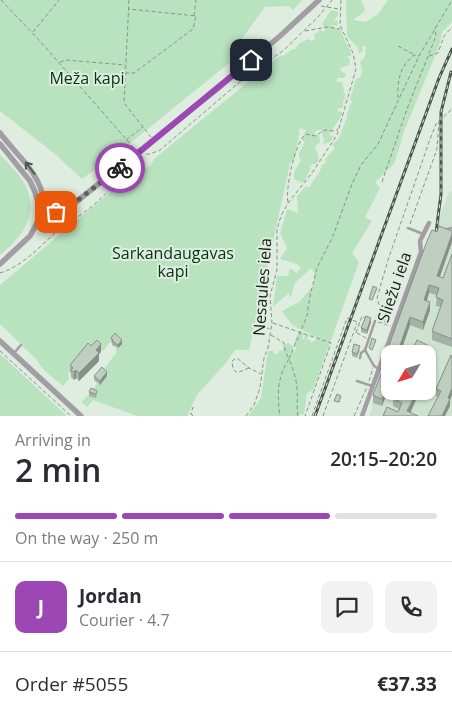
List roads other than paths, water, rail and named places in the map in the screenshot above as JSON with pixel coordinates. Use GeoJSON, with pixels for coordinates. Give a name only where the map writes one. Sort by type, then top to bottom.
{"type":"FeatureCollection","features":[{"type":"Feature","properties":{"kind":"street"},"geometry":{"type":"LineString","coordinates":[[40,210],[57,215],[71,206],[280,36],[319,0]]}},
{"type":"Feature","properties":{"kind":"street"},"geometry":{"type":"LineString","coordinates":[[0,133],[29,166],[37,180],[44,200],[37,224],[30,236],[0,264]]}},
{"type":"Feature","properties":{"kind":"street"},"geometry":{"type":"LineString","coordinates":[[0,144],[30,181],[40,210]]}},
{"type":"Feature","properties":{"kind":"street","name":"Sliežu iela"},"geometry":{"type":"LineString","coordinates":[[362,416],[370,386],[421,252],[420,241],[429,223]]}},
{"type":"Feature","properties":{"kind":"street"},"geometry":{"type":"LineString","coordinates":[[0,341],[81,416]]}},
{"type":"Feature","properties":{"kind":"lane"},"geometry":{"type":"LineString","coordinates":[[408,228],[424,233],[431,232]]}},
{"type":"Feature","properties":{"kind":"lane"},"geometry":{"type":"LineString","coordinates":[[440,232],[452,228]]}},
{"type":"Feature","properties":{"kind":"lane"},"geometry":{"type":"LineString","coordinates":[[421,252],[425,248]]}},
{"type":"Feature","properties":{"kind":"lane"},"geometry":{"type":"LineString","coordinates":[[360,358],[361,353],[365,350],[375,321]]}},
{"type":"Feature","properties":{"kind":"lane"},"geometry":{"type":"LineString","coordinates":[[13,354],[21,345]]}},
{"type":"Feature","properties":{"kind":"lane"},"geometry":{"type":"LineString","coordinates":[[365,350],[378,368]]}},
{"type":"Feature","properties":{"kind":"lane"},"geometry":{"type":"LineString","coordinates":[[357,381],[370,386]]}},
{"type":"Feature","properties":{"kind":"railway"},"geometry":{"type":"LineString","coordinates":[[315,416],[439,78],[452,49]]}},
{"type":"Feature","properties":{"kind":"railway"},"geometry":{"type":"LineString","coordinates":[[435,240],[441,194],[441,112],[451,72]]}},
{"type":"Feature","properties":{"kind":"park label","name":"Meža kapi"},"geometry":{"type":"Point","coordinates":[87,78]}},
{"type":"Feature","properties":{"kind":"park label","name":"Sarkandaugavas kapi"},"geometry":{"type":"Point","coordinates":[173,262]}}]}
